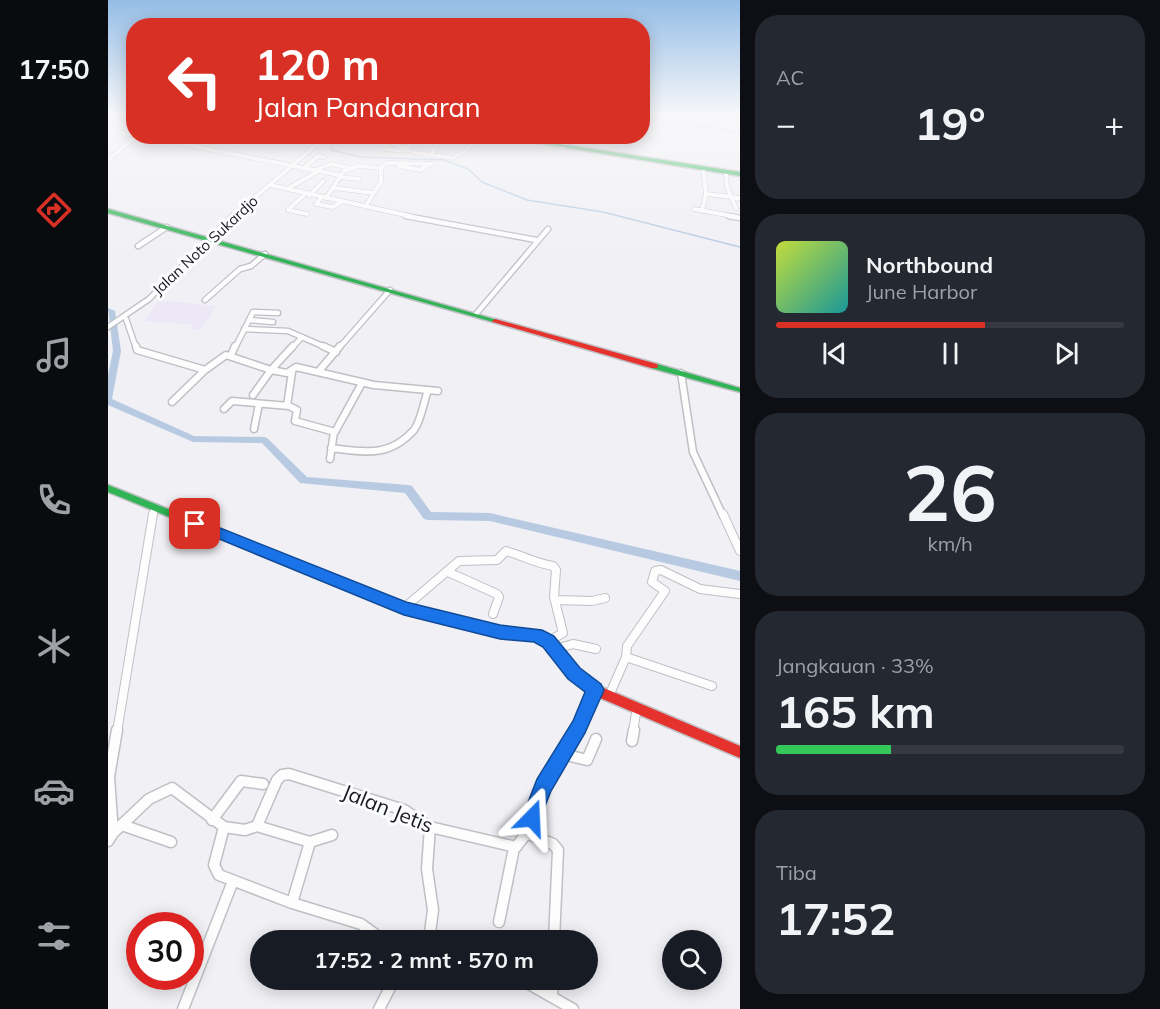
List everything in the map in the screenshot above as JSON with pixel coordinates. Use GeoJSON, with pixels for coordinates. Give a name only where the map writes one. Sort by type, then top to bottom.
{"type":"FeatureCollection","features":[{"type":"Feature","properties":{"kind":"street"},"geometry":{"type":"LineString","coordinates":[[271,162],[359,179]]}},
{"type":"Feature","properties":{"kind":"street","name":"Jalan Noto Sukardjo"},"geometry":{"type":"LineString","coordinates":[[108,327],[126,319],[208,239],[296,162]]}},
{"type":"Feature","properties":{"kind":"street"},"geometry":{"type":"LineString","coordinates":[[303,169],[311,162]]}},
{"type":"Feature","properties":{"kind":"street"},"geometry":{"type":"LineString","coordinates":[[287,189],[326,162]]}},
{"type":"Feature","properties":{"kind":"street"},"geometry":{"type":"LineString","coordinates":[[338,162],[350,168],[381,168]]}},
{"type":"Feature","properties":{"kind":"street"},"geometry":{"type":"LineString","coordinates":[[663,162],[740,174]]}},
{"type":"Feature","properties":{"kind":"street"},"geometry":{"type":"LineString","coordinates":[[365,207],[381,182],[381,168],[385,163],[396,163],[398,166],[420,170],[431,164]]}},
{"type":"Feature","properties":{"kind":"street"},"geometry":{"type":"LineString","coordinates":[[331,194],[339,176],[350,168]]}},
{"type":"Feature","properties":{"kind":"street"},"geometry":{"type":"LineString","coordinates":[[702,211],[706,194],[703,168]]}},
{"type":"Feature","properties":{"kind":"street"},"geometry":{"type":"LineString","coordinates":[[726,172],[731,198],[736,208]]}},
{"type":"Feature","properties":{"kind":"street"},"geometry":{"type":"LineString","coordinates":[[307,214],[288,210],[323,181]]}},
{"type":"Feature","properties":{"kind":"street"},"geometry":{"type":"LineString","coordinates":[[270,185],[372,209],[536,240]]}},
{"type":"Feature","properties":{"kind":"street"},"geometry":{"type":"LineString","coordinates":[[334,188],[374,193]]}},
{"type":"Feature","properties":{"kind":"street"},"geometry":{"type":"LineString","coordinates":[[338,194],[331,194],[316,204],[333,207],[341,202]]}},
{"type":"Feature","properties":{"kind":"street"},"geometry":{"type":"LineString","coordinates":[[706,194],[740,198]]}},
{"type":"Feature","properties":{"kind":"street"},"geometry":{"type":"LineString","coordinates":[[694,209],[740,218]]}},
{"type":"Feature","properties":{"kind":"street"},"geometry":{"type":"LineString","coordinates":[[108,211],[740,390]]}},
{"type":"Feature","properties":{"kind":"street"},"geometry":{"type":"LineString","coordinates":[[138,246],[167,227]]}},
{"type":"Feature","properties":{"kind":"street"},"geometry":{"type":"LineString","coordinates":[[476,314],[536,240],[548,229]]}},
{"type":"Feature","properties":{"kind":"street"},"geometry":{"type":"LineString","coordinates":[[205,300],[240,269],[251,266],[265,254]]}},
{"type":"Feature","properties":{"kind":"street"},"geometry":{"type":"LineString","coordinates":[[318,372],[390,290]]}},
{"type":"Feature","properties":{"kind":"street"},"geometry":{"type":"LineString","coordinates":[[231,355],[254,312],[278,313]]}},
{"type":"Feature","properties":{"kind":"street"},"geometry":{"type":"LineString","coordinates":[[126,319],[136,350],[205,370]]}},
{"type":"Feature","properties":{"kind":"street"},"geometry":{"type":"LineString","coordinates":[[249,320],[273,322]]}},
{"type":"Feature","properties":{"kind":"street"},"geometry":{"type":"LineString","coordinates":[[244,329],[282,330],[336,352]]}},
{"type":"Feature","properties":{"kind":"street"},"geometry":{"type":"LineString","coordinates":[[253,395],[271,370],[302,337]]}},
{"type":"Feature","properties":{"kind":"street"},"geometry":{"type":"LineString","coordinates":[[172,402],[222,356],[231,355],[271,370],[294,369],[318,372],[362,383],[438,391]]}},
{"type":"Feature","properties":{"kind":"street"},"geometry":{"type":"LineString","coordinates":[[280,362],[294,369]]}},
{"type":"Feature","properties":{"kind":"street"},"geometry":{"type":"LineString","coordinates":[[286,406],[294,369]]}},
{"type":"Feature","properties":{"kind":"street"},"geometry":{"type":"LineString","coordinates":[[681,373],[693,452],[740,551]]}},
{"type":"Feature","properties":{"kind":"street"},"geometry":{"type":"LineString","coordinates":[[330,459],[334,432],[362,383]]}},
{"type":"Feature","properties":{"kind":"street"},"geometry":{"type":"LineString","coordinates":[[332,448],[374,453],[386,450],[416,429],[429,390]]}},
{"type":"Feature","properties":{"kind":"street"},"geometry":{"type":"LineString","coordinates":[[224,409],[232,401],[286,406],[297,410],[295,421],[334,432]]}},
{"type":"Feature","properties":{"kind":"street"},"geometry":{"type":"LineString","coordinates":[[254,429],[260,404]]}},
{"type":"Feature","properties":{"kind":"street"},"geometry":{"type":"LineString","coordinates":[[108,488],[404,608],[500,632],[531,633],[552,645],[574,673],[595,690],[740,752]]}},
{"type":"Feature","properties":{"kind":"street"},"geometry":{"type":"LineString","coordinates":[[111,837],[109,777],[154,507]]}},
{"type":"Feature","properties":{"kind":"street"},"geometry":{"type":"LineString","coordinates":[[404,608],[462,560],[497,560],[506,551],[512,551],[531,561],[554,567],[555,600],[563,633],[552,645]]}},
{"type":"Feature","properties":{"kind":"street"},"geometry":{"type":"LineString","coordinates":[[609,696],[626,657],[627,646],[665,591],[652,582],[656,570],[710,592],[740,594]]}},
{"type":"Feature","properties":{"kind":"street"},"geometry":{"type":"LineString","coordinates":[[448,572],[497,594],[493,614]]}},
{"type":"Feature","properties":{"kind":"street"},"geometry":{"type":"LineString","coordinates":[[555,600],[592,601],[605,598]]}},
{"type":"Feature","properties":{"kind":"street"},"geometry":{"type":"LineString","coordinates":[[552,645],[573,644],[596,649]]}},
{"type":"Feature","properties":{"kind":"street"},"geometry":{"type":"LineString","coordinates":[[626,657],[712,686]]}},
{"type":"Feature","properties":{"kind":"street"},"geometry":{"type":"LineString","coordinates":[[500,922],[514,848],[523,840],[544,786],[595,690]]}},
{"type":"Feature","properties":{"kind":"street"},"geometry":{"type":"LineString","coordinates":[[632,741],[637,707]]}},
{"type":"Feature","properties":{"kind":"street"},"geometry":{"type":"LineString","coordinates":[[563,754],[587,760],[596,740]]}},
{"type":"Feature","properties":{"kind":"street","name":"Jalan Jetis"},"geometry":{"type":"LineString","coordinates":[[257,826],[273,787],[279,777],[285,774],[331,785],[404,810],[430,827],[473,835],[514,848]]}},
{"type":"Feature","properties":{"kind":"street"},"geometry":{"type":"LineString","coordinates":[[212,820],[241,781],[263,784]]}},
{"type":"Feature","properties":{"kind":"street"},"geometry":{"type":"LineString","coordinates":[[111,837],[151,797],[168,788],[224,827],[245,830],[257,826],[310,842],[332,835]]}},
{"type":"Feature","properties":{"kind":"street"},"geometry":{"type":"LineString","coordinates":[[122,825],[171,842]]}},
{"type":"Feature","properties":{"kind":"street"},"geometry":{"type":"LineString","coordinates":[[224,827],[214,865],[219,875],[292,903],[361,924],[369,930]]}},
{"type":"Feature","properties":{"kind":"street"},"geometry":{"type":"LineString","coordinates":[[430,827],[428,879],[434,895],[435,910],[431,930]]}},
{"type":"Feature","properties":{"kind":"street"},"geometry":{"type":"LineString","coordinates":[[526,833],[553,844],[558,850],[554,930]]}},
{"type":"Feature","properties":{"kind":"street"},"geometry":{"type":"LineString","coordinates":[[292,903],[310,842]]}},
{"type":"Feature","properties":{"kind":"street"},"geometry":{"type":"LineString","coordinates":[[183,1009],[233,881]]}},
{"type":"Feature","properties":{"kind":"street"},"geometry":{"type":"LineString","coordinates":[[379,1009],[389,990]]}},
{"type":"Feature","properties":{"kind":"street"},"geometry":{"type":"LineString","coordinates":[[542,990],[573,1009]]}},
{"type":"Feature","properties":{"kind":"street"},"geometry":{"type":"LineString","coordinates":[[552,990],[552,995]]}},
{"type":"Feature","properties":{"kind":"shaded area"},"geometry":{"type":"Polygon","coordinates":[[[159,300],[216,306],[201,330],[189,329],[193,325],[144,321],[159,300]]]}},
{"type":"Feature","properties":{"kind":"waterway"},"geometry":{"type":"LineString","coordinates":[[450,162],[468,169],[482,182],[527,200],[603,212],[740,247]]}},
{"type":"Feature","properties":{"kind":"waterway"},"geometry":{"type":"LineString","coordinates":[[108,310],[111,311],[117,351],[108,398]]}},
{"type":"Feature","properties":{"kind":"waterway"},"geometry":{"type":"LineString","coordinates":[[108,401],[193,439],[264,440],[304,480],[408,489],[428,516],[490,517],[740,576]]}},
{"type":"Feature","properties":{"kind":"traffic: fast"},"geometry":{"type":"LineString","coordinates":[[664,162],[740,174]]}},
{"type":"Feature","properties":{"kind":"traffic: fast"},"geometry":{"type":"LineString","coordinates":[[108,211],[495,321]]}},
{"type":"Feature","properties":{"kind":"traffic: fast"},"geometry":{"type":"LineString","coordinates":[[654,366],[740,390]]}},
{"type":"Feature","properties":{"kind":"traffic: fast"},"geometry":{"type":"LineString","coordinates":[[108,488],[404,608],[516,634]]}},
{"type":"Feature","properties":{"kind":"traffic: jam"},"geometry":{"type":"LineString","coordinates":[[495,321],[654,366]]}},
{"type":"Feature","properties":{"kind":"traffic: jam"},"geometry":{"type":"LineString","coordinates":[[516,634],[542,636],[574,673],[595,690],[740,752]]}},
{"type":"Feature","properties":{"kind":"route"},"geometry":{"type":"LineString","coordinates":[[195,524],[404,608],[500,632],[531,633],[549,641],[567,666],[595,690],[579,727],[544,786],[532,818]]}}]}
